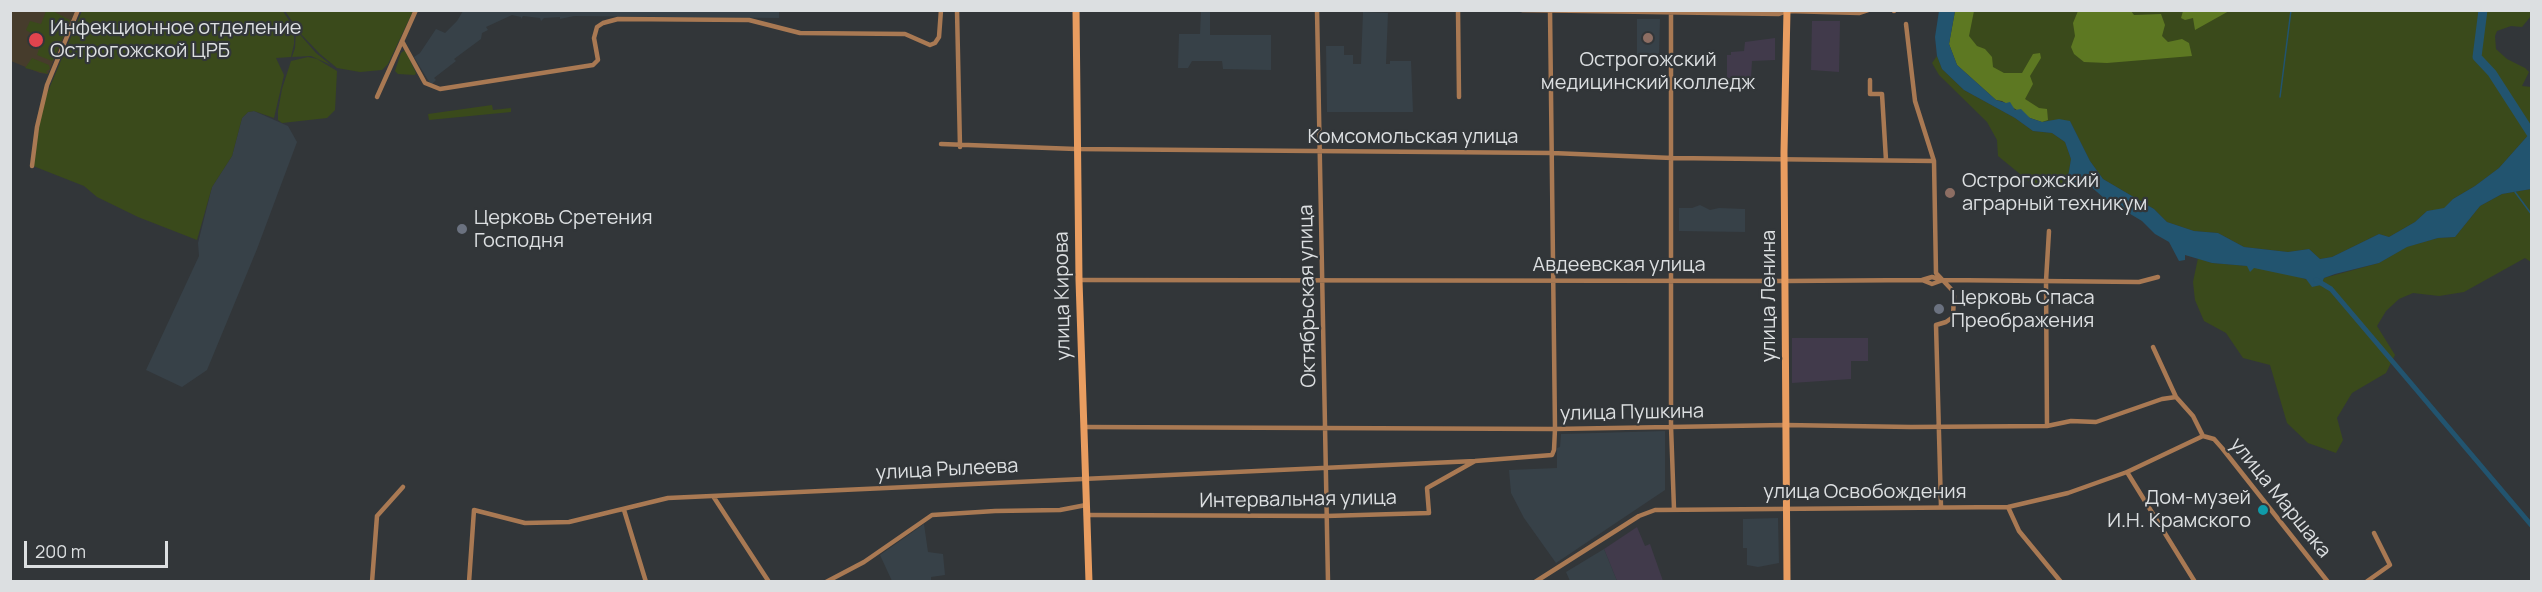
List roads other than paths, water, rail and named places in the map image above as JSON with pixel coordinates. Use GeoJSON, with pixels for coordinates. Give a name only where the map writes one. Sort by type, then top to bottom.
{"type":"FeatureCollection","features":[{"type":"Feature","properties":{"kind":"main road","name":"улица Кирова"},"geometry":{"type":"LineString","coordinates":[[1076,10],[1076,149],[1089,582]]}},
{"type":"Feature","properties":{"kind":"main road","name":"улица Ленина"},"geometry":{"type":"LineString","coordinates":[[1786,11],[1784,159],[1787,582]]}},
{"type":"Feature","properties":{"kind":"street"},"geometry":{"type":"LineString","coordinates":[[32,166],[37,127],[47,85],[78,10]]}},
{"type":"Feature","properties":{"kind":"street"},"geometry":{"type":"LineString","coordinates":[[377,97],[416,10]]}},
{"type":"Feature","properties":{"kind":"street"},"geometry":{"type":"LineString","coordinates":[[402,41],[425,83],[440,89],[593,65],[598,60],[594,38],[597,27],[618,19],[749,20],[800,33],[905,34],[930,45],[935,44],[939,37],[940,10]]}},
{"type":"Feature","properties":{"kind":"street"},"geometry":{"type":"LineString","coordinates":[[957,10],[960,147]]}},
{"type":"Feature","properties":{"kind":"street","name":"Октябрьская улица"},"geometry":{"type":"LineString","coordinates":[[1317,10],[1328,582]]}},
{"type":"Feature","properties":{"kind":"street"},"geometry":{"type":"LineString","coordinates":[[1458,10],[1459,97]]}},
{"type":"Feature","properties":{"kind":"street"},"geometry":{"type":"LineString","coordinates":[[1522,10],[1779,14],[1786,11],[1859,13],[1868,10]]}},
{"type":"Feature","properties":{"kind":"street"},"geometry":{"type":"LineString","coordinates":[[1550,11],[1554,429]]}},
{"type":"Feature","properties":{"kind":"street"},"geometry":{"type":"LineString","coordinates":[[1671,11],[1671,426],[1674,509]]}},
{"type":"Feature","properties":{"kind":"street"},"geometry":{"type":"LineString","coordinates":[[1906,24],[1915,101],[1934,161],[1936,273],[1952,290],[1954,303],[1951,320],[1936,324],[1941,507]]}},
{"type":"Feature","properties":{"kind":"street"},"geometry":{"type":"LineString","coordinates":[[1869,80],[1870,94],[1882,94],[1886,160]]}},
{"type":"Feature","properties":{"kind":"street","name":"Комсомольская улица"},"geometry":{"type":"LineString","coordinates":[[941,144],[960,147],[1076,149],[1552,153],[1672,158],[1934,161]]}},
{"type":"Feature","properties":{"kind":"street"},"geometry":{"type":"LineString","coordinates":[[2047,426],[2046,281],[2049,231]]}},
{"type":"Feature","properties":{"kind":"street","name":"Авдеевская улица"},"geometry":{"type":"LineString","coordinates":[[1079,280],[1786,281],[1922,280],[1932,277],[1943,280],[2139,282],[2158,277]]}},
{"type":"Feature","properties":{"kind":"street","name":"улица Маршака"},"geometry":{"type":"LineString","coordinates":[[2153,347],[2176,397],[2193,416],[2203,436],[2214,439],[2222,448],[2328,582]]}},
{"type":"Feature","properties":{"kind":"street","name":"улица Пушкина"},"geometry":{"type":"LineString","coordinates":[[1083,427],[1326,426],[1554,429],[1785,425],[2047,426],[2071,421],[2096,422],[2162,399],[2176,397]]}},
{"type":"Feature","properties":{"kind":"street","name":"Интервальная улица"},"geometry":{"type":"LineString","coordinates":[[1426,462],[1552,455],[1554,429]]}},
{"type":"Feature","properties":{"kind":"street","name":"улица Освобождения"},"geometry":{"type":"LineString","coordinates":[[1535,582],[1639,516],[1655,510],[1787,507],[2008,507],[2068,493],[2127,472],[2203,436]]}},
{"type":"Feature","properties":{"kind":"street","name":"Интервальная улица"},"geometry":{"type":"LineString","coordinates":[[1086,515],[1326,516],[1430,513],[1427,488],[1475,461]]}},
{"type":"Feature","properties":{"kind":"street","name":"улица Рылеева"},"geometry":{"type":"LineString","coordinates":[[469,582],[474,510],[525,524],[569,522],[668,498],[1426,462]]}},
{"type":"Feature","properties":{"kind":"street"},"geometry":{"type":"LineString","coordinates":[[2127,472],[2195,582]]}},
{"type":"Feature","properties":{"kind":"street"},"geometry":{"type":"LineString","coordinates":[[372,582],[377,516],[403,487]]}},
{"type":"Feature","properties":{"kind":"street"},"geometry":{"type":"LineString","coordinates":[[713,496],[769,582]]}},
{"type":"Feature","properties":{"kind":"street"},"geometry":{"type":"LineString","coordinates":[[826,582],[864,562],[932,515],[1060,510],[1086,505]]}},
{"type":"Feature","properties":{"kind":"street"},"geometry":{"type":"LineString","coordinates":[[2008,507],[2019,531],[2061,582]]}},
{"type":"Feature","properties":{"kind":"street"},"geometry":{"type":"LineString","coordinates":[[624,510],[646,582]]}},
{"type":"Feature","properties":{"kind":"street"},"geometry":{"type":"LineString","coordinates":[[2366,582],[2390,565],[2374,533]]}},
{"type":"Feature","properties":{"kind":"water"},"geometry":{"type":"Polygon","coordinates":[[[1939,11],[1955,11],[1949,44],[1957,65],[1996,100],[2010,102],[2015,110],[2021,109],[2030,118],[2042,122],[2059,119],[2070,121],[2090,161],[2103,179],[2154,209],[2167,222],[2194,231],[2218,233],[2244,247],[2288,252],[2309,249],[2320,259],[2332,257],[2379,234],[2389,237],[2415,222],[2427,211],[2444,208],[2453,199],[2475,186],[2499,168],[2531,132],[2531,189],[2502,194],[2480,206],[2455,237],[2438,238],[2407,247],[2379,263],[2335,274],[2324,278],[2321,285],[2312,287],[2306,279],[2254,268],[2250,272],[2247,266],[2212,263],[2185,255],[2185,260],[2179,261],[2169,242],[2155,234],[2142,221],[2105,199],[2088,184],[2075,182],[2070,187],[2067,183],[2071,159],[2065,142],[2052,133],[2033,131],[2015,118],[1964,90],[1942,69],[1937,56],[1935,37],[1939,11]]]}},
{"type":"Feature","properties":{"kind":"waterway"},"geometry":{"type":"LineString","coordinates":[[2280,97],[2291,10]]}},
{"type":"Feature","properties":{"kind":"waterway"},"geometry":{"type":"LineString","coordinates":[[2483,10],[2477,57],[2492,73],[2532,135]]}},
{"type":"Feature","properties":{"kind":"waterway"},"geometry":{"type":"LineString","coordinates":[[2515,192],[2532,215]]}},
{"type":"Feature","properties":{"kind":"waterway"},"geometry":{"type":"LineString","coordinates":[[2316,280],[2331,289],[2532,526]]}},
{"type":"Feature","properties":{"kind":"place","name":"Острогожский медицинский колледж"},"geometry":{"type":"Point","coordinates":[1648,38]}},
{"type":"Feature","properties":{"kind":"place","name":"Инфекционное отделение Острогожской ЦРБ"},"geometry":{"type":"Point","coordinates":[36,40]}},
{"type":"Feature","properties":{"kind":"place","name":"Острогожский аграрный техникум"},"geometry":{"type":"Point","coordinates":[1950,193]}},
{"type":"Feature","properties":{"kind":"place","name":"Церковь Сретения Господня"},"geometry":{"type":"Point","coordinates":[462,229]}},
{"type":"Feature","properties":{"kind":"place","name":"Церковь Спаса Преображения"},"geometry":{"type":"Point","coordinates":[1939,309]}},
{"type":"Feature","properties":{"kind":"place","name":"Дом-музей И.Н. Крамского"},"geometry":{"type":"Point","coordinates":[2263,510]}}]}
